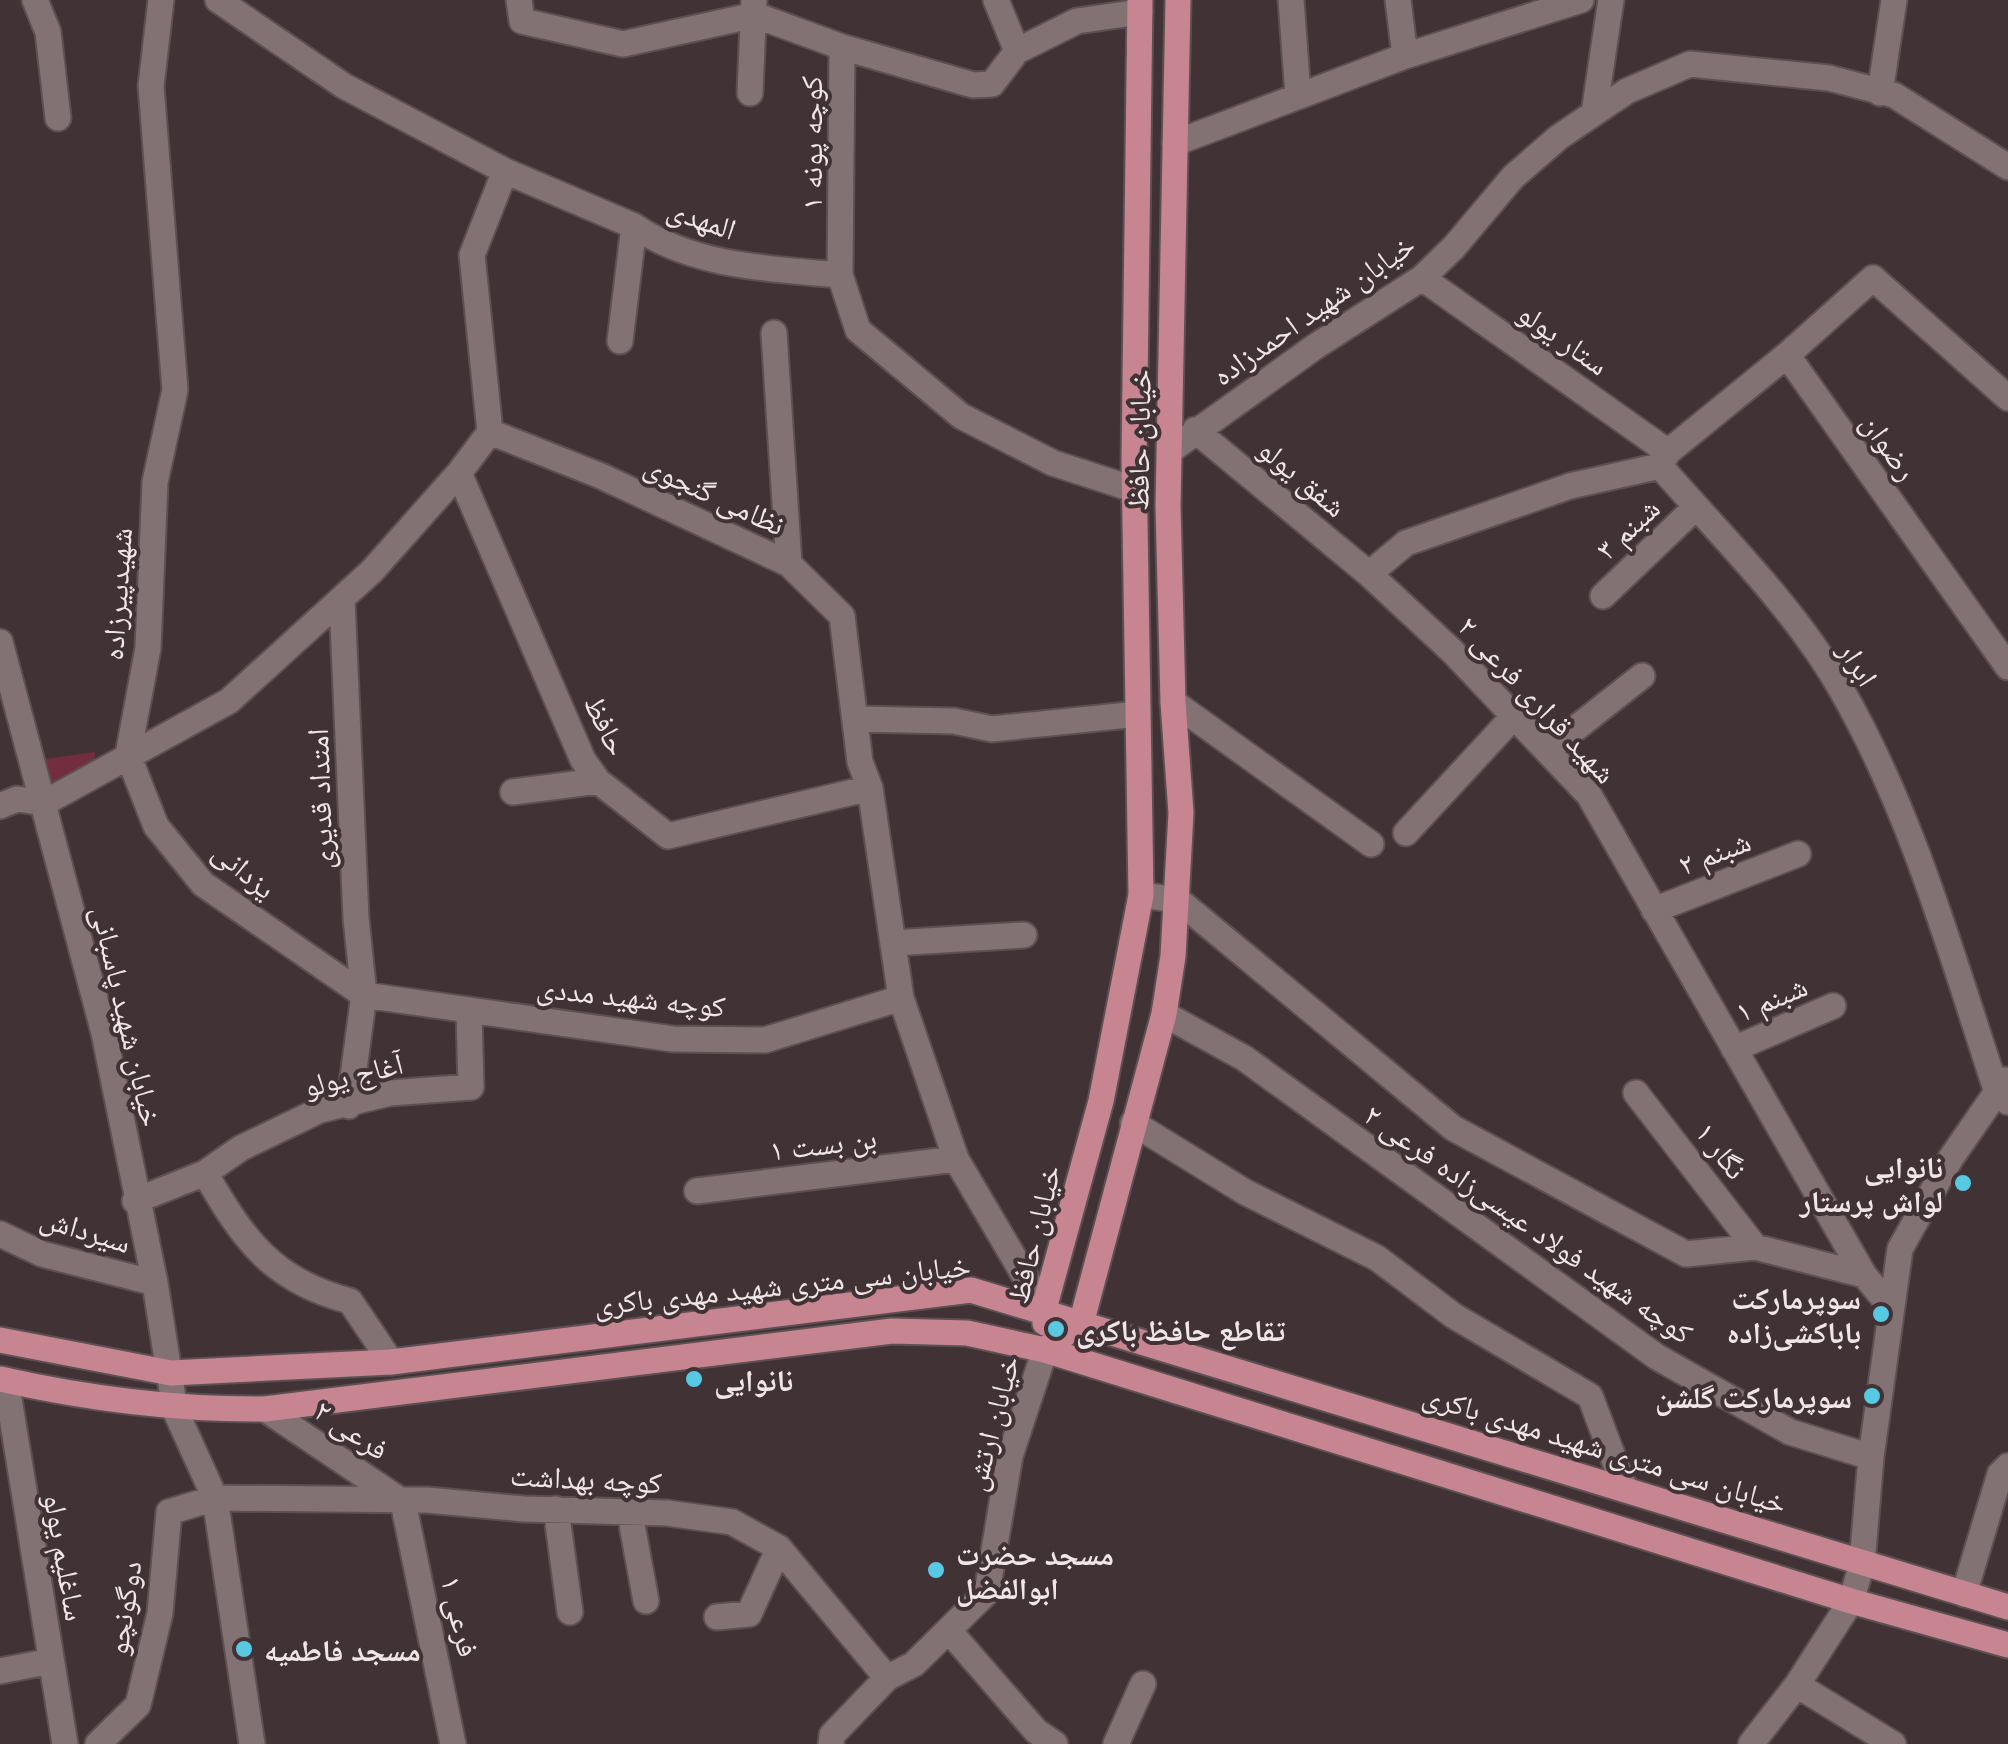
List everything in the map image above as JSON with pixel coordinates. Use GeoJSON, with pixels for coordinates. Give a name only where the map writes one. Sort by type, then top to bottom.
{"type":"FeatureCollection","features":[{"type":"Feature","properties":{"kind":"main road","name":"خیابان حافظ"},"geometry":{"type":"LineString","coordinates":[[1045,1350],[1082,1320],[1164,1014],[1178,900],[1181,813],[1168,525],[1178,0]]}},
{"type":"Feature","properties":{"kind":"main road","name":"خیابان حافظ"},"geometry":{"type":"LineString","coordinates":[[1045,1350],[1044,1309],[1101,1101],[1141,895],[1135,290],[1140,6]]}},
{"type":"Feature","properties":{"kind":"main road","name":"خیابان سی متری شهید مهدی باکری"},"geometry":{"type":"LineString","coordinates":[[0,1340],[171,1374],[391,1362],[971,1290],[1082,1320],[2008,1607]]}},
{"type":"Feature","properties":{"kind":"main road","name":"خیابان سی متری شهید مهدی باکری"},"geometry":{"type":"LineString","coordinates":[[3,1379],[48,1392],[175,1410],[265,1409],[892,1332],[967,1333],[1045,1350],[1851,1601],[2008,1645]]}},
{"type":"Feature","properties":{"kind":"street"},"geometry":{"type":"LineString","coordinates":[[35,0],[48,32],[58,118]]}},
{"type":"Feature","properties":{"kind":"street","name":"شهیدپیرزاده"},"geometry":{"type":"LineString","coordinates":[[128,755],[148,648],[155,482],[175,390],[151,86],[161,0]]}},
{"type":"Feature","properties":{"kind":"street","name":"المهدی"},"geometry":{"type":"LineString","coordinates":[[218,0],[344,86],[505,171],[634,226],[654,239],[738,266],[840,275]]}},
{"type":"Feature","properties":{"kind":"street"},"geometry":{"type":"LineString","coordinates":[[520,0],[522,21],[622,44],[755,8],[842,47]]}},
{"type":"Feature","properties":{"kind":"street"},"geometry":{"type":"LineString","coordinates":[[996,0],[1017,51],[1077,21],[1140,6]]}},
{"type":"Feature","properties":{"kind":"street"},"geometry":{"type":"LineString","coordinates":[[1291,0],[1298,95]]}},
{"type":"Feature","properties":{"kind":"street"},"geometry":{"type":"LineString","coordinates":[[1398,0],[1406,56]]}},
{"type":"Feature","properties":{"kind":"street"},"geometry":{"type":"LineString","coordinates":[[1174,143],[1406,56],[1554,4],[1581,0]]}},
{"type":"Feature","properties":{"kind":"street"},"geometry":{"type":"LineString","coordinates":[[1594,113],[1610,0]]}},
{"type":"Feature","properties":{"kind":"street"},"geometry":{"type":"LineString","coordinates":[[1880,93],[1894,0]]}},
{"type":"Feature","properties":{"kind":"street"},"geometry":{"type":"LineString","coordinates":[[750,93],[755,8]]}},
{"type":"Feature","properties":{"kind":"street","name":"کوچه پونه ۱"},"geometry":{"type":"LineString","coordinates":[[840,275],[842,47],[973,85],[992,84],[1017,51]]}},
{"type":"Feature","properties":{"kind":"street","name":"خیابان شهید احمدزاده"},"geometry":{"type":"LineString","coordinates":[[1172,450],[1195,430],[1422,278],[1454,247],[1512,177],[1594,113],[1627,91],[1690,64],[1829,78],[1894,95],[2008,167]]}},
{"type":"Feature","properties":{"kind":"street"},"geometry":{"type":"LineString","coordinates":[[0,806],[17,798],[44,803],[229,701],[342,600],[459,473],[490,432],[472,255],[505,171]]}},
{"type":"Feature","properties":{"kind":"street"},"geometry":{"type":"LineString","coordinates":[[620,341],[634,226]]}},
{"type":"Feature","properties":{"kind":"street"},"geometry":{"type":"LineString","coordinates":[[840,275],[858,330],[960,416],[1053,463],[1136,490]]}},
{"type":"Feature","properties":{"kind":"street","name":"ستار یولو"},"geometry":{"type":"LineString","coordinates":[[1422,278],[1664,459]]}},
{"type":"Feature","properties":{"kind":"street"},"geometry":{"type":"LineString","coordinates":[[1370,574],[1406,543],[1570,486],[1664,459],[1873,278],[2008,398]]}},
{"type":"Feature","properties":{"kind":"street"},"geometry":{"type":"LineString","coordinates":[[1135,290],[1173,288]]}},
{"type":"Feature","properties":{"kind":"street"},"geometry":{"type":"LineString","coordinates":[[774,333],[789,564]]}},
{"type":"Feature","properties":{"kind":"street","name":"رضوان"},"geometry":{"type":"LineString","coordinates":[[1787,355],[2008,668]]}},
{"type":"Feature","properties":{"kind":"street","name":"شفق یولو"},"geometry":{"type":"LineString","coordinates":[[1195,430],[1370,574]]}},
{"type":"Feature","properties":{"kind":"street","name":"نظامی گنجوی"},"geometry":{"type":"LineString","coordinates":[[490,432],[600,476],[789,564],[842,616],[860,762],[870,788],[901,998]]}},
{"type":"Feature","properties":{"kind":"street","name":"ابرار"},"geometry":{"type":"LineString","coordinates":[[1664,459],[1696,507],[1772,592],[1841,689],[1916,849],[2004,1090]]}},
{"type":"Feature","properties":{"kind":"street","name":"حافظ"},"geometry":{"type":"LineString","coordinates":[[459,473],[583,760],[598,781],[668,836],[870,788]]}},
{"type":"Feature","properties":{"kind":"street","name":"شبنم ۳"},"geometry":{"type":"LineString","coordinates":[[1602,596],[1696,507]]}},
{"type":"Feature","properties":{"kind":"street","name":"شهید قراری فرعی ۲"},"geometry":{"type":"LineString","coordinates":[[1370,574],[1589,795],[1864,1275],[1891,1307]]}},
{"type":"Feature","properties":{"kind":"street","name":"امتداد قدیری"},"geometry":{"type":"LineString","coordinates":[[342,600],[356,918],[364,995],[349,1106]]}},
{"type":"Feature","properties":{"kind":"street","name":"خیابان شهید پاسبانی"},"geometry":{"type":"LineString","coordinates":[[0,642],[104,1033],[135,1202],[155,1283],[175,1410],[215,1498],[250,1744]]}},
{"type":"Feature","properties":{"kind":"street"},"geometry":{"type":"LineString","coordinates":[[1548,751],[1642,676]]}},
{"type":"Feature","properties":{"kind":"street"},"geometry":{"type":"LineString","coordinates":[[1173,702],[1370,844]]}},
{"type":"Feature","properties":{"kind":"street"},"geometry":{"type":"LineString","coordinates":[[855,719],[954,721],[992,729],[1138,714]]}},
{"type":"Feature","properties":{"kind":"street"},"geometry":{"type":"LineString","coordinates":[[1406,834],[1514,716]]}},
{"type":"Feature","properties":{"kind":"street","name":"یزدانی"},"geometry":{"type":"LineString","coordinates":[[128,755],[156,826],[203,884],[364,995]]}},
{"type":"Feature","properties":{"kind":"street"},"geometry":{"type":"LineString","coordinates":[[514,792],[598,781]]}},
{"type":"Feature","properties":{"kind":"street","name":"شبنم ۲"},"geometry":{"type":"LineString","coordinates":[[1654,910],[1798,854]]}},
{"type":"Feature","properties":{"kind":"street"},"geometry":{"type":"LineString","coordinates":[[1141,895],[1178,900],[1453,1128],[1686,1254],[1755,1247],[1864,1275]]}},
{"type":"Feature","properties":{"kind":"street"},"geometry":{"type":"LineString","coordinates":[[893,943],[1024,935]]}},
{"type":"Feature","properties":{"kind":"street","name":"کوچه شهید مددی"},"geometry":{"type":"LineString","coordinates":[[364,995],[673,1040],[764,1040],[901,998]]}},
{"type":"Feature","properties":{"kind":"street"},"geometry":{"type":"LineString","coordinates":[[901,998],[956,1159],[1044,1309]]}},
{"type":"Feature","properties":{"kind":"street","name":"شبنم ۱"},"geometry":{"type":"LineString","coordinates":[[1734,1049],[1833,1006]]}},
{"type":"Feature","properties":{"kind":"street","name":"آغاج یولو"},"geometry":{"type":"LineString","coordinates":[[135,1202],[205,1172],[240,1148],[320,1110],[349,1106],[390,1092],[471,1087],[468,1012]]}},
{"type":"Feature","properties":{"kind":"street","name":"کوچه شهید فولاد عیسی‌زاده فرعی ۲"},"geometry":{"type":"LineString","coordinates":[[1164,1014],[1244,1058],[1657,1357],[1790,1432],[1871,1457]]}},
{"type":"Feature","properties":{"kind":"street"},"geometry":{"type":"LineString","coordinates":[[1751,1744],[1797,1685],[1851,1601],[1862,1564],[1871,1457],[1900,1249],[1950,1158],[2004,1090]]}},
{"type":"Feature","properties":{"kind":"street","name":"نگار ۱"},"geometry":{"type":"LineString","coordinates":[[1636,1093],[1755,1247]]}},
{"type":"Feature","properties":{"kind":"street"},"geometry":{"type":"LineString","coordinates":[[1133,1123],[1244,1192],[1377,1258],[1454,1316],[1590,1396],[1624,1486]]}},
{"type":"Feature","properties":{"kind":"street","name":"بن بست ۱"},"geometry":{"type":"LineString","coordinates":[[697,1191],[956,1159]]}},
{"type":"Feature","properties":{"kind":"street"},"geometry":{"type":"LineString","coordinates":[[205,1172],[241,1234],[316,1292],[350,1302],[391,1362]]}},
{"type":"Feature","properties":{"kind":"street","name":"سیرداش"},"geometry":{"type":"LineString","coordinates":[[0,1234],[42,1254],[155,1283]]}},
{"type":"Feature","properties":{"kind":"street","name":"خیابان ارتش"},"geometry":{"type":"LineString","coordinates":[[830,1744],[832,1735],[887,1678],[914,1664],[986,1592],[1010,1456],[1045,1350]]}},
{"type":"Feature","properties":{"kind":"street","name":"ساغلیم یولو"},"geometry":{"type":"LineString","coordinates":[[3,1379],[11,1501],[51,1661],[65,1744]]}},
{"type":"Feature","properties":{"kind":"street","name":"فرعی ۲"},"geometry":{"type":"LineString","coordinates":[[265,1409],[403,1502]]}},
{"type":"Feature","properties":{"kind":"street"},"geometry":{"type":"LineString","coordinates":[[1964,1594],[2000,1474],[2008,1466]]}},
{"type":"Feature","properties":{"kind":"street","name":"کوچه بهداشت"},"geometry":{"type":"LineString","coordinates":[[215,1498],[667,1513],[732,1522],[779,1548],[887,1678]]}},
{"type":"Feature","properties":{"kind":"street","name":"دوگونچو"},"geometry":{"type":"LineString","coordinates":[[98,1744],[138,1705],[160,1613],[169,1512],[215,1498]]}},
{"type":"Feature","properties":{"kind":"street","name":"فرعی ۱"},"geometry":{"type":"LineString","coordinates":[[403,1502],[454,1744]]}},
{"type":"Feature","properties":{"kind":"street"},"geometry":{"type":"LineString","coordinates":[[556,1509],[570,1612]]}},
{"type":"Feature","properties":{"kind":"street"},"geometry":{"type":"LineString","coordinates":[[630,1514],[646,1601]]}},
{"type":"Feature","properties":{"kind":"street"},"geometry":{"type":"LineString","coordinates":[[717,1616],[749,1614],[779,1548]]}},
{"type":"Feature","properties":{"kind":"street"},"geometry":{"type":"LineString","coordinates":[[950,1632],[1036,1730],[1056,1744]]}},
{"type":"Feature","properties":{"kind":"street"},"geometry":{"type":"LineString","coordinates":[[0,1671],[51,1661]]}},
{"type":"Feature","properties":{"kind":"street"},"geometry":{"type":"LineString","coordinates":[[1116,1744],[1143,1684]]}},
{"type":"Feature","properties":{"kind":"street"},"geometry":{"type":"LineString","coordinates":[[1797,1685],[1893,1744]]}},
{"type":"Feature","properties":{"kind":"shaded area"},"geometry":{"type":"Polygon","coordinates":[[[95,752],[95,767],[53,795],[44,759],[95,752]]]}},
{"type":"Feature","properties":{"kind":"place","name":"نانوایی لواش پرستار"},"geometry":{"type":"Point","coordinates":[1963,1183]}},
{"type":"Feature","properties":{"kind":"place","name":"سوپرمارکت باباکشی‌زاده"},"geometry":{"type":"Point","coordinates":[1881,1314]}},
{"type":"Feature","properties":{"kind":"place","name":"تقاطع حافظ باکری"},"geometry":{"type":"Point","coordinates":[1056,1329]}},
{"type":"Feature","properties":{"kind":"place","name":"نانوایی"},"geometry":{"type":"Point","coordinates":[694,1379]}},
{"type":"Feature","properties":{"kind":"place","name":"سوپرمارکت گلشن"},"geometry":{"type":"Point","coordinates":[1872,1396]}},
{"type":"Feature","properties":{"kind":"place","name":"مسجد حضرت ابوالفضل"},"geometry":{"type":"Point","coordinates":[936,1570]}},
{"type":"Feature","properties":{"kind":"place","name":"مسجد فاطمیه"},"geometry":{"type":"Point","coordinates":[244,1649]}}]}
